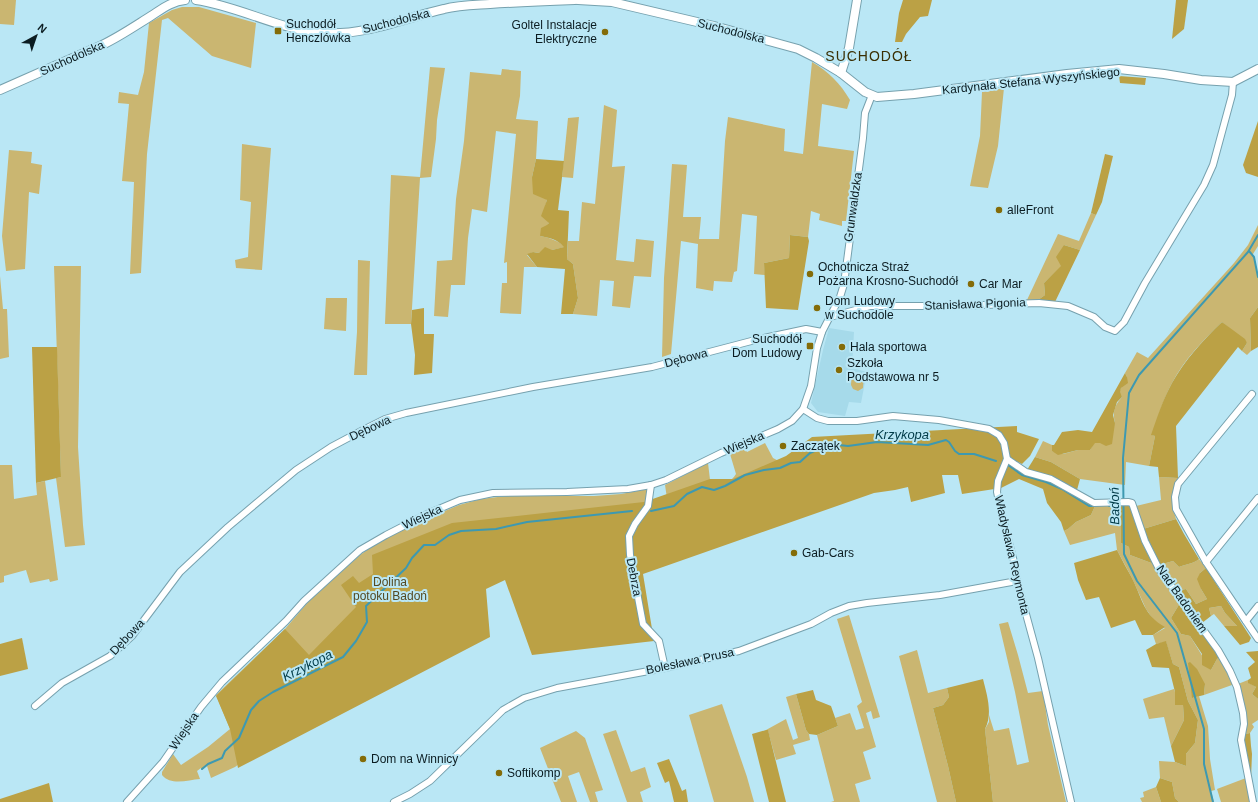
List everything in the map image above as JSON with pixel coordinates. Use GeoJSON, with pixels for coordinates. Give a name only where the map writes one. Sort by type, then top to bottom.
{"type":"FeatureCollection","features":[{"type":"Feature","properties":{"kind":"street","name":"Suchodolska"},"geometry":{"type":"LineString","coordinates":[[0,90],[102,45],[174,2],[185,0]]}},
{"type":"Feature","properties":{"kind":"street","name":"Suchodolska"},"geometry":{"type":"LineString","coordinates":[[196,0],[287,27],[322,33],[349,32],[385,26],[444,9],[464,5],[526,1],[575,0]]}},
{"type":"Feature","properties":{"kind":"street","name":"Suchodolska"},"geometry":{"type":"LineString","coordinates":[[578,0],[612,2],[798,49],[841,73],[872,95]]}},
{"type":"Feature","properties":{"kind":"street"},"geometry":{"type":"LineString","coordinates":[[841,73],[849,48],[856,0]]}},
{"type":"Feature","properties":{"kind":"street","name":"Kardynała Stefana Wyszyńskiego"},"geometry":{"type":"LineString","coordinates":[[872,95],[877,97],[914,94],[1067,74],[1119,69],[1201,80],[1233,82]]}},
{"type":"Feature","properties":{"kind":"street"},"geometry":{"type":"LineString","coordinates":[[1233,82],[1258,69]]}},
{"type":"Feature","properties":{"kind":"street","name":"Stanisława Pigonia"},"geometry":{"type":"LineString","coordinates":[[830,317],[870,306],[957,306],[1039,303],[1068,306],[1094,317],[1105,327],[1114,331],[1124,322],[1204,184],[1213,164],[1232,95],[1233,82]]}},
{"type":"Feature","properties":{"kind":"street","name":"Grunwaldzka"},"geometry":{"type":"LineString","coordinates":[[803,409],[810,386],[817,348],[822,332],[840,297],[844,284],[865,113],[872,95]]}},
{"type":"Feature","properties":{"kind":"street","name":"Dębowa"},"geometry":{"type":"LineString","coordinates":[[35,706],[62,683],[110,656],[123,645],[132,636],[171,582],[184,567],[296,470],[330,447],[385,419],[406,413],[533,386],[652,367],[759,338],[806,329],[822,332]]}},
{"type":"Feature","properties":{"kind":"street"},"geometry":{"type":"LineString","coordinates":[[1252,394],[1178,484],[1174,497],[1176,509],[1206,562],[1258,639]]}},
{"type":"Feature","properties":{"kind":"street"},"geometry":{"type":"LineString","coordinates":[[803,409],[817,418],[828,421],[857,421],[893,416],[939,420],[989,429],[999,435],[1004,443],[1007,459]]}},
{"type":"Feature","properties":{"kind":"street","name":"Wiejska"},"geometry":{"type":"LineString","coordinates":[[127,802],[163,762],[201,707],[222,682],[286,621],[304,601],[360,550],[372,543],[427,514],[460,500],[493,493],[598,491],[651,486],[792,421],[803,409]]}},
{"type":"Feature","properties":{"kind":"street","name":"Nad Badoniem"},"geometry":{"type":"LineString","coordinates":[[1007,459],[1026,472],[1051,479],[1094,503],[1132,503],[1145,540],[1159,569],[1218,650],[1237,687],[1243,712],[1244,724],[1241,740],[1253,802]]}},
{"type":"Feature","properties":{"kind":"street","name":"Władysława Reymonta"},"geometry":{"type":"LineString","coordinates":[[1007,459],[998,481],[997,492],[1015,566],[1017,581],[1038,658],[1071,802]]}},
{"type":"Feature","properties":{"kind":"street","name":"Debrza"},"geometry":{"type":"LineString","coordinates":[[651,486],[648,506],[635,524],[630,536],[630,555],[643,624],[659,641],[665,668]]}},
{"type":"Feature","properties":{"kind":"street"},"geometry":{"type":"LineString","coordinates":[[1206,562],[1258,498]]}},
{"type":"Feature","properties":{"kind":"street","name":"Bolesława Prusa"},"geometry":{"type":"LineString","coordinates":[[394,802],[430,781],[503,710],[524,698],[557,688],[665,668],[739,651],[811,624],[831,613],[849,606],[940,595],[1017,581]]}},
{"type":"Feature","properties":{"kind":"street"},"geometry":{"type":"LineString","coordinates":[[1246,621],[1258,606]]}},
{"type":"Feature","properties":{"kind":"shaded area","name":"Szkoła Podstawowa nr 5"},"geometry":{"type":"Polygon","coordinates":[[[829,328],[854,332],[852,368],[867,372],[861,403],[849,402],[845,416],[818,412],[811,403],[829,328]]]}},
{"type":"Feature","properties":{"kind":"green space"},"geometry":{"type":"Polygon","coordinates":[[[0,0],[16,0],[14,25],[0,24],[0,0]]]}},
{"type":"Feature","properties":{"kind":"green space"},"geometry":{"type":"Polygon","coordinates":[[[903,0],[932,0],[928,16],[920,17],[906,34],[902,42],[895,42],[899,13],[903,0]]]}},
{"type":"Feature","properties":{"kind":"green space"},"geometry":{"type":"Polygon","coordinates":[[[1176,0],[1188,0],[1184,29],[1172,39],[1176,0]]]}},
{"type":"Feature","properties":{"kind":"green space"},"geometry":{"type":"Polygon","coordinates":[[[182,7],[199,7],[256,23],[251,68],[212,56],[168,18],[162,20],[147,154],[141,273],[130,274],[134,182],[122,181],[129,104],[118,103],[119,92],[138,95],[144,72],[149,23],[172,10],[182,7]]]}},
{"type":"Feature","properties":{"kind":"green space"},"geometry":{"type":"Polygon","coordinates":[[[812,62],[834,78],[850,100],[847,109],[822,104],[818,146],[854,151],[846,221],[842,221],[842,226],[819,220],[820,214],[811,211],[808,237],[790,235],[789,258],[764,263],[765,275],[754,274],[757,216],[742,214],[737,271],[734,272],[732,282],[714,281],[713,291],[696,288],[698,244],[681,241],[671,354],[662,357],[664,278],[672,164],[687,165],[683,217],[701,217],[699,239],[719,239],[725,141],[728,117],[785,129],[784,151],[803,154],[812,62]]]}},
{"type":"Feature","properties":{"kind":"green space"},"geometry":{"type":"Polygon","coordinates":[[[430,67],[445,68],[437,120],[431,177],[420,178],[411,324],[385,324],[391,175],[420,177],[430,67]]]}},
{"type":"Feature","properties":{"kind":"green space"},"geometry":{"type":"Polygon","coordinates":[[[502,69],[521,71],[520,96],[516,119],[538,121],[536,159],[532,177],[547,200],[545,207],[549,223],[540,236],[553,240],[565,247],[539,253],[533,252],[527,255],[537,267],[524,267],[521,314],[500,313],[502,283],[507,283],[507,262],[504,263],[516,134],[496,131],[487,212],[472,209],[468,238],[465,285],[451,285],[448,317],[434,316],[437,261],[452,260],[456,199],[464,141],[470,72],[501,75],[502,69]]]}},
{"type":"Feature","properties":{"kind":"green space"},"geometry":{"type":"Polygon","coordinates":[[[1119,76],[1146,78],[1145,85],[1120,83],[1119,76]]]}},
{"type":"Feature","properties":{"kind":"green space"},"geometry":{"type":"Polygon","coordinates":[[[1004,88],[998,146],[988,188],[970,186],[980,136],[982,92],[1004,88]]]}},
{"type":"Feature","properties":{"kind":"green space"},"geometry":{"type":"Polygon","coordinates":[[[604,105],[617,110],[612,167],[625,166],[616,260],[634,262],[636,239],[654,241],[651,277],[634,276],[630,308],[612,306],[614,281],[600,280],[597,316],[573,314],[578,298],[573,264],[567,259],[568,241],[579,241],[582,202],[595,204],[604,105]]]}},
{"type":"Feature","properties":{"kind":"green space"},"geometry":{"type":"Polygon","coordinates":[[[579,117],[573,178],[562,177],[568,118],[579,117]]]}},
{"type":"Feature","properties":{"kind":"green space"},"geometry":{"type":"Polygon","coordinates":[[[1258,121],[1258,177],[1246,173],[1243,165],[1258,121]]]}},
{"type":"Feature","properties":{"kind":"green space"},"geometry":{"type":"Polygon","coordinates":[[[242,144],[271,148],[262,270],[236,268],[235,260],[248,257],[251,202],[240,200],[242,144]]]}},
{"type":"Feature","properties":{"kind":"green space"},"geometry":{"type":"Polygon","coordinates":[[[9,150],[32,152],[31,163],[42,165],[39,194],[29,192],[25,269],[6,271],[2,236],[9,150]]]}},
{"type":"Feature","properties":{"kind":"green space"},"geometry":{"type":"Polygon","coordinates":[[[1105,154],[1113,156],[1102,202],[1096,215],[1091,213],[1105,154]]]}},
{"type":"Feature","properties":{"kind":"green space"},"geometry":{"type":"Polygon","coordinates":[[[536,159],[564,161],[558,210],[569,211],[567,259],[573,264],[578,298],[573,314],[561,314],[565,269],[537,267],[527,254],[533,252],[539,253],[545,247],[552,250],[564,247],[550,238],[540,236],[541,228],[549,223],[541,216],[547,200],[533,194],[532,177],[536,159]]]}},
{"type":"Feature","properties":{"kind":"green space"},"geometry":{"type":"Polygon","coordinates":[[[1091,213],[1096,215],[1080,250],[1064,245],[1062,266],[1044,283],[1045,295],[1038,300],[1027,300],[1058,234],[1079,241],[1091,213]]]}},
{"type":"Feature","properties":{"kind":"green space"},"geometry":{"type":"Polygon","coordinates":[[[1258,225],[1258,246],[1253,254],[1258,277],[1258,307],[1250,318],[1251,351],[1247,355],[1242,351],[1247,343],[1222,322],[1201,343],[1182,366],[1166,395],[1152,435],[1155,436],[1149,466],[1126,462],[1125,485],[1080,479],[1051,462],[1035,457],[1043,441],[1052,445],[1052,451],[1063,454],[1078,450],[1090,450],[1094,443],[1100,443],[1115,423],[1115,409],[1122,397],[1119,392],[1127,377],[1125,373],[1137,352],[1148,358],[1234,263],[1248,245],[1258,225]]]}},
{"type":"Feature","properties":{"kind":"green space"},"geometry":{"type":"Polygon","coordinates":[[[790,235],[808,237],[809,241],[798,310],[766,308],[764,263],[789,258],[790,235]]]}},
{"type":"Feature","properties":{"kind":"green space"},"geometry":{"type":"Polygon","coordinates":[[[1064,245],[1080,250],[1055,302],[1038,300],[1045,295],[1044,283],[1061,266],[1056,257],[1064,245]]]}},
{"type":"Feature","properties":{"kind":"green space"},"geometry":{"type":"Polygon","coordinates":[[[358,260],[370,261],[367,375],[354,375],[357,332],[358,260]]]}},
{"type":"Feature","properties":{"kind":"green space"},"geometry":{"type":"Polygon","coordinates":[[[54,266],[81,266],[78,447],[85,545],[65,547],[56,478],[61,477],[54,266]]]}},
{"type":"Feature","properties":{"kind":"green space"},"geometry":{"type":"Polygon","coordinates":[[[0,276],[3,309],[7,309],[9,357],[0,359],[0,276]]]}},
{"type":"Feature","properties":{"kind":"green space"},"geometry":{"type":"Polygon","coordinates":[[[326,298],[347,298],[346,331],[324,329],[326,298]]]}},
{"type":"Feature","properties":{"kind":"green space"},"geometry":{"type":"Polygon","coordinates":[[[1258,307],[1258,347],[1251,351],[1250,318],[1258,307]]]}},
{"type":"Feature","properties":{"kind":"green space"},"geometry":{"type":"Polygon","coordinates":[[[424,308],[424,334],[434,334],[432,373],[414,375],[415,355],[411,324],[412,310],[424,308]]]}},
{"type":"Feature","properties":{"kind":"green space"},"geometry":{"type":"Polygon","coordinates":[[[1222,322],[1245,339],[1247,343],[1242,351],[1238,347],[1176,426],[1178,478],[1159,477],[1158,467],[1149,466],[1155,436],[1151,435],[1163,402],[1172,383],[1183,366],[1201,343],[1222,322]]]}},
{"type":"Feature","properties":{"kind":"green space"},"geometry":{"type":"Polygon","coordinates":[[[32,347],[57,347],[61,477],[36,483],[32,347]]]}},
{"type":"Feature","properties":{"kind":"green space"},"geometry":{"type":"Polygon","coordinates":[[[852,372],[864,374],[863,388],[858,391],[853,389],[851,385],[852,372]]]}},
{"type":"Feature","properties":{"kind":"green space"},"geometry":{"type":"Polygon","coordinates":[[[1125,373],[1128,383],[1121,388],[1120,392],[1122,397],[1117,402],[1113,415],[1115,423],[1112,444],[1106,446],[1100,443],[1095,443],[1090,450],[1078,450],[1058,455],[1052,451],[1052,445],[1054,445],[1062,432],[1078,430],[1092,432],[1125,373]]]}},
{"type":"Feature","properties":{"kind":"green space"},"geometry":{"type":"Polygon","coordinates":[[[1017,426],[1017,432],[1039,439],[1030,456],[1022,464],[1018,462],[1019,472],[1055,484],[1095,506],[1091,515],[1076,522],[1064,531],[1061,522],[1047,503],[1043,489],[1019,479],[1001,488],[962,494],[958,475],[942,475],[945,493],[911,502],[908,487],[874,493],[643,574],[654,641],[532,655],[505,580],[486,589],[490,637],[238,768],[230,729],[216,696],[285,629],[309,655],[356,607],[341,585],[353,576],[359,583],[373,574],[372,555],[452,523],[644,502],[710,479],[733,479],[786,456],[812,437],[1017,426]]]}},
{"type":"Feature","properties":{"kind":"green space","name":"Dolina potoku Badoń"},"geometry":{"type":"Polygon","coordinates":[[[882,440],[900,441],[910,445],[907,464],[925,459],[928,475],[731,514],[684,541],[675,540],[663,542],[662,564],[638,567],[632,550],[633,538],[638,527],[649,513],[632,512],[598,516],[601,536],[564,542],[542,551],[519,564],[487,578],[445,602],[397,639],[370,664],[304,719],[235,767],[211,778],[207,766],[202,770],[201,768],[197,771],[200,779],[185,781],[170,780],[162,775],[162,772],[173,754],[181,765],[208,747],[230,729],[216,695],[285,629],[309,601],[360,555],[377,543],[405,528],[459,505],[481,499],[506,496],[594,496],[621,494],[648,489],[648,496],[644,509],[668,505],[665,485],[708,463],[711,488],[722,486],[729,482],[736,474],[730,454],[743,447],[747,452],[765,443],[773,458],[786,465],[799,461],[809,452],[808,448],[810,447],[811,450],[829,443],[852,445],[882,440]]]}},
{"type":"Feature","properties":{"kind":"green space"},"geometry":{"type":"Polygon","coordinates":[[[1035,457],[1051,462],[1080,479],[1077,490],[1027,470],[1035,457]]]}},
{"type":"Feature","properties":{"kind":"green space"},"geometry":{"type":"Polygon","coordinates":[[[0,465],[12,465],[14,499],[37,495],[36,483],[45,481],[58,580],[50,582],[49,579],[30,583],[26,570],[4,576],[4,582],[0,583],[0,465]]]}},
{"type":"Feature","properties":{"kind":"green space"},"geometry":{"type":"Polygon","coordinates":[[[1159,477],[1178,478],[1173,508],[1176,519],[1143,529],[1136,506],[1161,500],[1159,477]]]}},
{"type":"Feature","properties":{"kind":"green space"},"geometry":{"type":"Polygon","coordinates":[[[1129,505],[1132,508],[1154,564],[1130,555],[1129,547],[1121,543],[1120,506],[1129,505]]]}},
{"type":"Feature","properties":{"kind":"green space"},"geometry":{"type":"Polygon","coordinates":[[[1095,506],[1120,506],[1121,543],[1129,547],[1130,555],[1154,564],[1180,603],[1171,618],[1181,634],[1190,636],[1211,670],[1217,659],[1220,657],[1233,682],[1232,685],[1204,695],[1205,684],[1192,698],[1199,696],[1208,726],[1210,759],[1215,790],[1211,791],[1214,802],[1179,802],[1175,798],[1172,782],[1160,778],[1159,761],[1175,762],[1186,766],[1186,754],[1195,743],[1198,720],[1188,701],[1179,667],[1173,664],[1166,642],[1156,644],[1153,635],[1165,628],[1155,622],[1146,609],[1117,550],[1115,533],[1070,545],[1064,531],[1076,522],[1091,515],[1095,506]]]}},
{"type":"Feature","properties":{"kind":"green space"},"geometry":{"type":"Polygon","coordinates":[[[1176,519],[1199,559],[1179,567],[1173,561],[1159,565],[1143,529],[1176,519]]]}},
{"type":"Feature","properties":{"kind":"green space"},"geometry":{"type":"Polygon","coordinates":[[[1117,550],[1132,578],[1144,606],[1152,618],[1165,627],[1153,635],[1142,635],[1135,620],[1111,628],[1099,597],[1086,600],[1078,580],[1074,563],[1117,550]]]}},
{"type":"Feature","properties":{"kind":"green space"},"geometry":{"type":"Polygon","coordinates":[[[1199,559],[1206,568],[1200,573],[1201,589],[1207,599],[1196,604],[1186,589],[1176,591],[1159,565],[1173,561],[1179,567],[1199,559]]]}},
{"type":"Feature","properties":{"kind":"green space"},"geometry":{"type":"Polygon","coordinates":[[[1206,568],[1251,638],[1249,642],[1240,645],[1224,626],[1237,626],[1225,613],[1221,606],[1209,608],[1211,616],[1202,623],[1176,591],[1186,589],[1196,604],[1207,599],[1197,579],[1200,573],[1206,568]]]}},
{"type":"Feature","properties":{"kind":"green space"},"geometry":{"type":"Polygon","coordinates":[[[1180,603],[1188,611],[1220,657],[1217,659],[1211,670],[1202,665],[1202,654],[1190,636],[1181,634],[1171,618],[1180,603]]]}},
{"type":"Feature","properties":{"kind":"green space"},"geometry":{"type":"Polygon","coordinates":[[[1221,606],[1225,613],[1237,626],[1224,626],[1214,614],[1211,616],[1209,608],[1221,606]]]}},
{"type":"Feature","properties":{"kind":"green space"},"geometry":{"type":"Polygon","coordinates":[[[849,615],[880,717],[873,719],[871,711],[866,713],[876,747],[863,752],[871,779],[855,784],[860,802],[831,802],[834,801],[817,735],[838,726],[835,718],[850,713],[856,730],[864,728],[857,706],[862,702],[837,619],[849,615]]]}},
{"type":"Feature","properties":{"kind":"green space"},"geometry":{"type":"Polygon","coordinates":[[[1008,622],[1028,693],[1043,691],[1048,725],[1066,802],[993,802],[985,729],[989,722],[989,715],[994,731],[1009,728],[1017,765],[1029,762],[999,624],[1008,622]]]}},
{"type":"Feature","properties":{"kind":"green space"},"geometry":{"type":"Polygon","coordinates":[[[22,638],[28,669],[0,676],[0,644],[22,638]]]}},
{"type":"Feature","properties":{"kind":"green space"},"geometry":{"type":"Polygon","coordinates":[[[1166,641],[1173,664],[1179,667],[1188,701],[1198,720],[1195,743],[1186,754],[1186,766],[1175,762],[1171,746],[1184,720],[1183,705],[1175,705],[1175,692],[1169,668],[1152,667],[1146,650],[1156,644],[1166,641]]]}},
{"type":"Feature","properties":{"kind":"green space"},"geometry":{"type":"Polygon","coordinates":[[[917,650],[928,693],[947,688],[949,697],[943,705],[933,708],[956,802],[937,802],[899,656],[917,650]]]}},
{"type":"Feature","properties":{"kind":"green space"},"geometry":{"type":"Polygon","coordinates":[[[1258,651],[1258,699],[1252,694],[1256,687],[1248,683],[1248,680],[1251,678],[1248,668],[1255,662],[1246,652],[1258,651]]]}},
{"type":"Feature","properties":{"kind":"green space"},"geometry":{"type":"Polygon","coordinates":[[[1190,662],[1197,669],[1205,684],[1204,695],[1192,698],[1188,663],[1190,662]]]}},
{"type":"Feature","properties":{"kind":"green space"},"geometry":{"type":"Polygon","coordinates":[[[983,679],[989,711],[989,717],[985,729],[993,802],[956,802],[933,708],[943,705],[949,697],[947,688],[983,679]]]}},
{"type":"Feature","properties":{"kind":"green space"},"geometry":{"type":"Polygon","coordinates":[[[1248,680],[1249,683],[1256,687],[1252,694],[1258,699],[1258,720],[1252,724],[1254,727],[1250,733],[1245,734],[1238,684],[1248,680]]]}},
{"type":"Feature","properties":{"kind":"green space"},"geometry":{"type":"Polygon","coordinates":[[[1174,689],[1175,705],[1183,705],[1184,720],[1171,746],[1164,717],[1149,719],[1143,699],[1174,689]]]}},
{"type":"Feature","properties":{"kind":"green space"},"geometry":{"type":"Polygon","coordinates":[[[813,690],[816,700],[831,706],[838,726],[817,735],[809,734],[806,730],[796,694],[813,690]]]}},
{"type":"Feature","properties":{"kind":"green space"},"geometry":{"type":"Polygon","coordinates":[[[796,694],[810,740],[793,745],[796,754],[776,760],[768,731],[766,730],[786,719],[793,740],[798,738],[786,697],[796,694]]]}},
{"type":"Feature","properties":{"kind":"green space"},"geometry":{"type":"Polygon","coordinates":[[[722,704],[754,802],[714,802],[689,715],[722,704]]]}},
{"type":"Feature","properties":{"kind":"green space"},"geometry":{"type":"Polygon","coordinates":[[[616,730],[631,772],[645,767],[651,787],[640,792],[643,802],[627,802],[603,734],[616,730]]]}},
{"type":"Feature","properties":{"kind":"green space"},"geometry":{"type":"Polygon","coordinates":[[[768,730],[786,802],[769,802],[752,734],[768,730]]]}},
{"type":"Feature","properties":{"kind":"green space"},"geometry":{"type":"Polygon","coordinates":[[[576,731],[585,738],[603,790],[595,792],[598,802],[590,802],[579,772],[568,776],[577,802],[561,802],[540,748],[576,731]]]}},
{"type":"Feature","properties":{"kind":"green space"},"geometry":{"type":"Polygon","coordinates":[[[1250,733],[1252,754],[1251,778],[1244,743],[1245,734],[1250,733]]]}},
{"type":"Feature","properties":{"kind":"green space"},"geometry":{"type":"Polygon","coordinates":[[[669,759],[682,791],[686,789],[688,802],[674,802],[669,781],[665,783],[657,763],[669,759]]]}},
{"type":"Feature","properties":{"kind":"green space"},"geometry":{"type":"Polygon","coordinates":[[[1160,778],[1172,782],[1175,798],[1179,802],[1161,802],[1156,787],[1160,778]]]}},
{"type":"Feature","properties":{"kind":"green space"},"geometry":{"type":"Polygon","coordinates":[[[1246,778],[1251,802],[1221,802],[1217,789],[1246,778]]]}},
{"type":"Feature","properties":{"kind":"green space"},"geometry":{"type":"Polygon","coordinates":[[[49,783],[53,802],[0,802],[0,799],[49,783]]]}},
{"type":"Feature","properties":{"kind":"green space"},"geometry":{"type":"Polygon","coordinates":[[[1156,787],[1161,802],[1142,802],[1140,798],[1144,797],[1143,792],[1156,787]]]}},
{"type":"Feature","properties":{"kind":"waterway","name":"Badoń"},"geometry":{"type":"LineString","coordinates":[[1213,802],[1204,764],[1204,729],[1177,633],[1137,581],[1124,554],[1123,458],[1129,393],[1139,375],[1248,252],[1258,235]]}},
{"type":"Feature","properties":{"kind":"waterway"},"geometry":{"type":"LineString","coordinates":[[1249,251],[1254,257],[1258,277]]}},
{"type":"Feature","properties":{"kind":"waterway","name":"Krzykopa"},"geometry":{"type":"LineString","coordinates":[[651,511],[674,506],[687,494],[702,487],[714,490],[745,475],[780,468],[791,463],[800,462],[810,453],[830,444],[848,446],[877,442],[928,445],[946,440],[959,454],[974,454],[996,461]]}},
{"type":"Feature","properties":{"kind":"waterway","name":"Krzykopa"},"geometry":{"type":"LineString","coordinates":[[1008,465],[1022,475],[1046,482],[1062,489],[1089,506],[1094,506]]}},
{"type":"Feature","properties":{"kind":"waterway","name":"Krzykopa"},"geometry":{"type":"LineString","coordinates":[[1109,506],[1123,505]]}},
{"type":"Feature","properties":{"kind":"waterway","name":"Krzykopa"},"geometry":{"type":"LineString","coordinates":[[202,769],[208,764],[222,758],[225,751],[239,738],[251,710],[259,701],[273,692],[343,657],[356,641],[367,622],[366,606],[406,568],[412,558],[424,545],[435,545],[449,535],[461,531],[496,529],[527,522],[632,511]]}},
{"type":"Feature","properties":{"kind":"place","name":"Suchodół Henczlówka"},"geometry":{"type":"Point","coordinates":[278,31]}},
{"type":"Feature","properties":{"kind":"place","name":"Goltel Instalacje Elektryczne"},"geometry":{"type":"Point","coordinates":[605,32]}},
{"type":"Feature","properties":{"kind":"place","name":"alleFront"},"geometry":{"type":"Point","coordinates":[999,210]}},
{"type":"Feature","properties":{"kind":"place","name":"Ochotnicza Straż Pożarna Krosno-Suchodół"},"geometry":{"type":"Point","coordinates":[810,274]}},
{"type":"Feature","properties":{"kind":"place","name":"Car Mar"},"geometry":{"type":"Point","coordinates":[971,284]}},
{"type":"Feature","properties":{"kind":"place","name":"Dom Ludowy w Suchodole"},"geometry":{"type":"Point","coordinates":[817,308]}},
{"type":"Feature","properties":{"kind":"place","name":"Suchodół Dom Ludowy"},"geometry":{"type":"Point","coordinates":[810,346]}},
{"type":"Feature","properties":{"kind":"place","name":"Hala sportowa"},"geometry":{"type":"Point","coordinates":[842,347]}},
{"type":"Feature","properties":{"kind":"place","name":"Szkoła Podstawowa nr 5"},"geometry":{"type":"Point","coordinates":[839,370]}},
{"type":"Feature","properties":{"kind":"place","name":"Zaczątek"},"geometry":{"type":"Point","coordinates":[783,446]}},
{"type":"Feature","properties":{"kind":"place","name":"Gab-Cars"},"geometry":{"type":"Point","coordinates":[794,553]}},
{"type":"Feature","properties":{"kind":"place","name":"Dom na Winnicy"},"geometry":{"type":"Point","coordinates":[363,759]}},
{"type":"Feature","properties":{"kind":"place","name":"Softikomp"},"geometry":{"type":"Point","coordinates":[499,773]}},
{"type":"Feature","properties":{"kind":"district","name":"SUCHODÓŁ"},"geometry":{"type":"Point","coordinates":[869,56]}}]}
